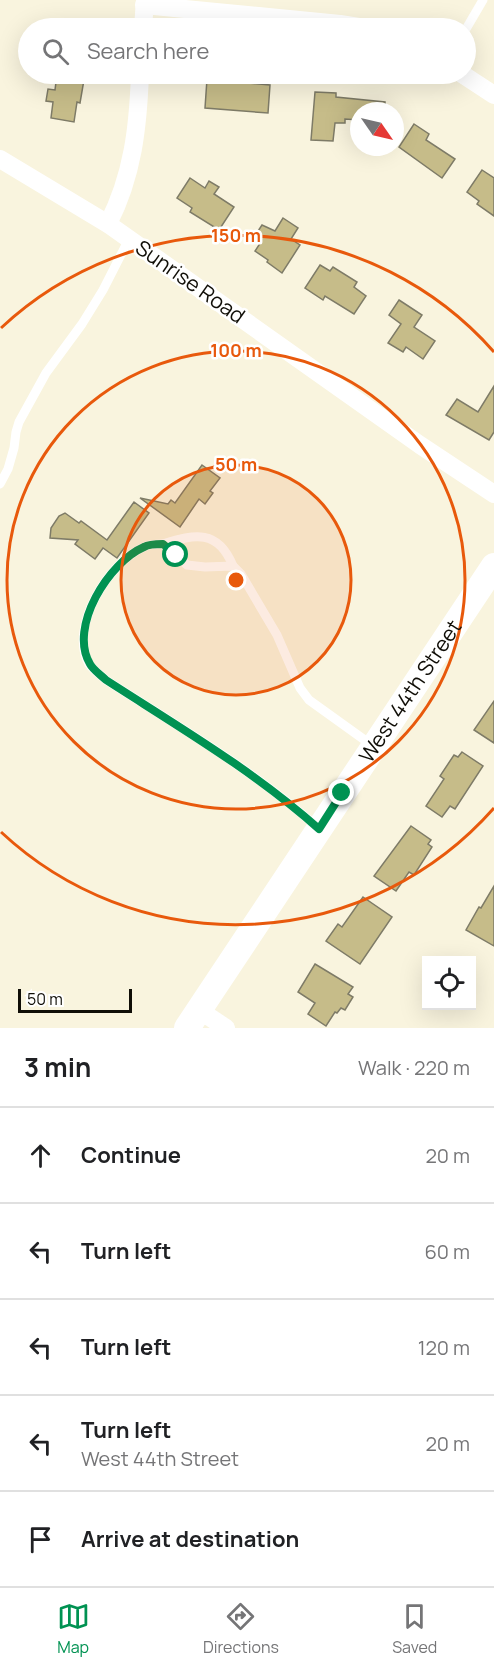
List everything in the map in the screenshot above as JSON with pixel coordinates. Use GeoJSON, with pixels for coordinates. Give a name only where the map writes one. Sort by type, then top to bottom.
{"type":"FeatureCollection","features":[{"type":"Feature","properties":{"kind":"street"},"geometry":{"type":"LineString","coordinates":[[143,18],[144,2],[287,18]]}},
{"type":"Feature","properties":{"kind":"street"},"geometry":{"type":"LineString","coordinates":[[476,83],[494,95]]}},
{"type":"Feature","properties":{"kind":"street"},"geometry":{"type":"LineString","coordinates":[[108,224],[117,206],[129,168],[138,125],[140,84]]}},
{"type":"Feature","properties":{"kind":"street","name":"Sunrise Road"},"geometry":{"type":"LineString","coordinates":[[0,159],[108,224],[420,445],[494,494]]}},
{"type":"Feature","properties":{"kind":"street","name":"West 44th Street"},"geometry":{"type":"LineString","coordinates":[[193,1019],[494,566]]}},
{"type":"Feature","properties":{"kind":"street"},"geometry":{"type":"LineString","coordinates":[[193,1019],[226,1028]]}},
{"type":"Feature","properties":{"kind":"lane"},"geometry":{"type":"LineString","coordinates":[[472,18],[483,0]]}},
{"type":"Feature","properties":{"kind":"lane"},"geometry":{"type":"LineString","coordinates":[[0,484],[8,469],[20,422],[46,373],[103,290],[129,239]]}},
{"type":"Feature","properties":{"kind":"lane"},"geometry":{"type":"LineString","coordinates":[[319,829],[283,798],[239,766],[106,680],[90,666],[85,654],[83,636],[100,588],[119,564],[145,546],[202,535],[214,540],[241,574],[278,634],[300,688],[309,700],[374,746]]}},
{"type":"Feature","properties":{"kind":"lane"},"geometry":{"type":"LineString","coordinates":[[163,544],[187,565],[233,566]]}},
{"type":"Feature","properties":{"kind":"building"},"geometry":{"type":"Polygon","coordinates":[[[56,84],[83,84],[80,103],[77,102],[74,122],[51,118],[53,102],[46,101],[48,89],[55,90],[56,84]]]}},
{"type":"Feature","properties":{"kind":"building"},"geometry":{"type":"Polygon","coordinates":[[[207,84],[270,85],[268,113],[205,108],[207,84]]]}},
{"type":"Feature","properties":{"kind":"building"},"geometry":{"type":"Polygon","coordinates":[[[315,92],[336,93],[336,97],[385,102],[350,102],[350,119],[345,119],[345,123],[335,123],[333,141],[311,140],[315,92]]]}},
{"type":"Feature","properties":{"kind":"building"},"geometry":{"type":"Polygon","coordinates":[[[414,124],[429,134],[426,140],[455,159],[442,178],[404,151],[404,139],[414,124]]]}},
{"type":"Feature","properties":{"kind":"building"},"geometry":{"type":"Polygon","coordinates":[[[482,170],[494,178],[494,216],[477,204],[479,201],[467,192],[482,170]]]}},
{"type":"Feature","properties":{"kind":"building"},"geometry":{"type":"Polygon","coordinates":[[[190,178],[205,188],[209,181],[219,187],[214,194],[234,207],[219,230],[190,212],[192,208],[177,198],[190,178]]]}},
{"type":"Feature","properties":{"kind":"building"},"geometry":{"type":"Polygon","coordinates":[[[283,218],[298,228],[291,239],[300,245],[282,273],[255,251],[261,242],[254,237],[262,225],[275,231],[283,218]]]}},
{"type":"Feature","properties":{"kind":"building"},"geometry":{"type":"Polygon","coordinates":[[[320,265],[330,271],[333,267],[357,282],[354,287],[366,296],[354,314],[325,296],[323,300],[305,288],[320,265]]]}},
{"type":"Feature","properties":{"kind":"building"},"geometry":{"type":"Polygon","coordinates":[[[399,300],[422,315],[414,327],[435,341],[423,359],[406,347],[403,352],[388,343],[401,324],[389,315],[399,300]]]}},
{"type":"Feature","properties":{"kind":"building"},"geometry":{"type":"Polygon","coordinates":[[[494,386],[494,432],[489,440],[446,415],[457,399],[478,412],[494,386]]]}},
{"type":"Feature","properties":{"kind":"building"},"geometry":{"type":"Polygon","coordinates":[[[202,465],[220,478],[210,491],[213,493],[205,504],[199,499],[180,527],[140,498],[168,504],[171,500],[175,503],[202,465]]]}},
{"type":"Feature","properties":{"kind":"building"},"geometry":{"type":"Polygon","coordinates":[[[134,502],[149,513],[117,558],[103,548],[95,559],[75,544],[78,540],[50,538],[51,528],[59,516],[65,513],[79,523],[81,521],[107,540],[134,502]]]}},
{"type":"Feature","properties":{"kind":"building"},"geometry":{"type":"Polygon","coordinates":[[[494,701],[494,743],[474,730],[494,701]]]}},
{"type":"Feature","properties":{"kind":"building"},"geometry":{"type":"Polygon","coordinates":[[[462,752],[483,766],[455,809],[450,806],[442,817],[426,806],[444,779],[440,776],[454,755],[458,757],[462,752]]]}},
{"type":"Feature","properties":{"kind":"building"},"geometry":{"type":"Polygon","coordinates":[[[411,826],[431,840],[428,844],[432,847],[414,875],[409,872],[396,891],[374,876],[411,826]]]}},
{"type":"Feature","properties":{"kind":"building"},"geometry":{"type":"Polygon","coordinates":[[[494,886],[494,946],[466,930],[494,886]]]}},
{"type":"Feature","properties":{"kind":"building"},"geometry":{"type":"Polygon","coordinates":[[[363,897],[392,917],[360,964],[326,941],[338,924],[342,927],[363,897]]]}},
{"type":"Feature","properties":{"kind":"building"},"geometry":{"type":"Polygon","coordinates":[[[315,964],[353,987],[348,994],[353,997],[345,1010],[341,1008],[337,1013],[335,1012],[326,1026],[308,1014],[315,1003],[298,992],[315,964]]]}},
{"type":"Feature","properties":{"kind":"route"},"geometry":{"type":"LineString","coordinates":[[176,555],[163,544],[145,546],[119,564],[100,588],[83,636],[85,654],[90,666],[106,680],[239,766],[283,798],[319,829],[342,793]]}}]}
